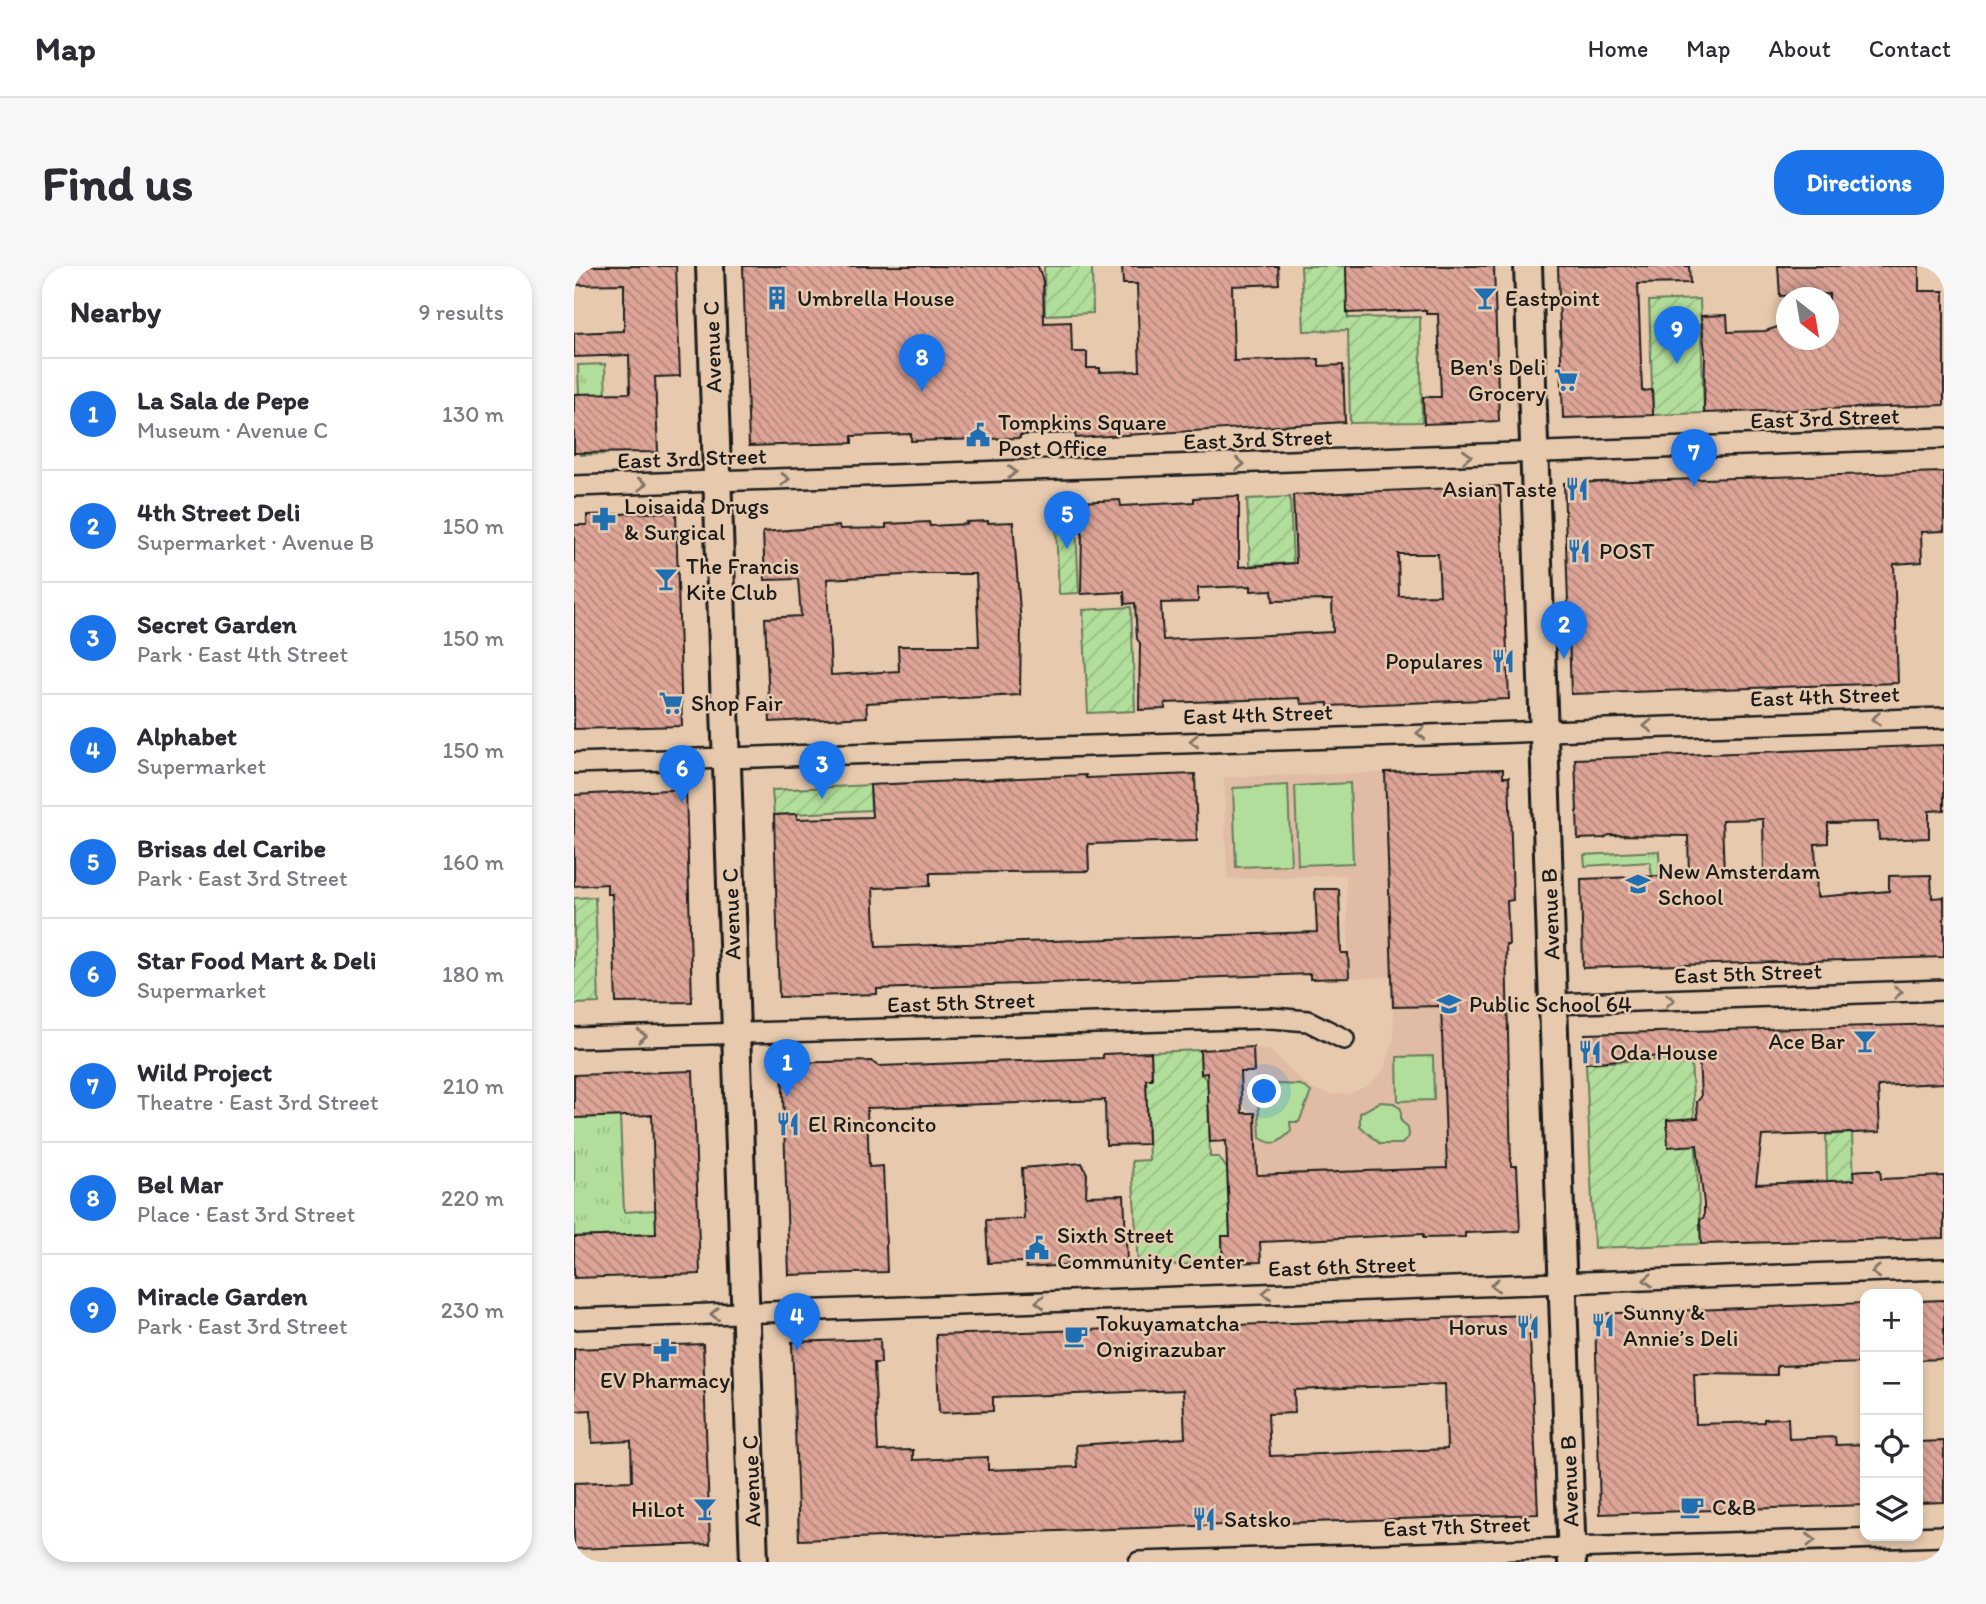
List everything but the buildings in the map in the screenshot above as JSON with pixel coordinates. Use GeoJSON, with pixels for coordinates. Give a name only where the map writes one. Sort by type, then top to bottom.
{"type":"FeatureCollection","features":[{"type":"Feature","properties":{"kind":"main road","name":"Avenue C"},"geometry":{"type":"LineString","coordinates":[[709,266],[754,1562]]}},
{"type":"Feature","properties":{"kind":"main road","name":"Avenue B"},"geometry":{"type":"LineString","coordinates":[[1528,266],[1571,1554]]}},
{"type":"Feature","properties":{"kind":"street","name":"East 3rd Street"},"geometry":{"type":"LineString","coordinates":[[574,486],[1944,438]]}},
{"type":"Feature","properties":{"kind":"street","name":"East 4th Street"},"geometry":{"type":"LineString","coordinates":[[574,763],[1544,729],[1944,718]]}},
{"type":"Feature","properties":{"kind":"street","name":"East 5th Street"},"geometry":{"type":"LineString","coordinates":[[1553,1004],[1944,990]]}},
{"type":"Feature","properties":{"kind":"street","name":"East 5th Street"},"geometry":{"type":"LineString","coordinates":[[574,1038],[1272,1018],[1308,1020],[1344,1039]]}},
{"type":"Feature","properties":{"kind":"street","name":"East 6th Street"},"geometry":{"type":"LineString","coordinates":[[574,1319],[1944,1269]]}},
{"type":"Feature","properties":{"kind":"street","name":"East 7th Street"},"geometry":{"type":"LineString","coordinates":[[1139,1562],[1571,1554],[1944,1536]]}},
{"type":"Feature","properties":{"kind":"shaded area","name":"Public School 64"},"geometry":{"type":"Polygon","coordinates":[[[1503,769],[1503,777],[1509,777],[1513,900],[1507,901],[1509,945],[1504,945],[1511,1165],[1517,1166],[1520,1231],[1466,1233],[1465,1237],[1423,1238],[1422,1234],[1288,1239],[1261,1175],[1256,1140],[1253,1047],[1269,1050],[1311,1089],[1330,1094],[1348,1094],[1369,1085],[1384,1070],[1394,1038],[1392,977],[1349,978],[1346,875],[1227,879],[1224,777],[1503,769]]]}},
{"type":"Feature","properties":{"kind":"green space"},"geometry":{"type":"Polygon","coordinates":[[[1044,266],[1092,266],[1093,313],[1045,315],[1044,266]]]}},
{"type":"Feature","properties":{"kind":"green space"},"geometry":{"type":"Polygon","coordinates":[[[1301,266],[1346,266],[1348,318],[1420,317],[1422,422],[1350,423],[1348,330],[1304,331],[1301,266]]]}},
{"type":"Feature","properties":{"kind":"green space"},"geometry":{"type":"Polygon","coordinates":[[[1700,299],[1704,413],[1653,415],[1649,301],[1700,299]]]}},
{"type":"Feature","properties":{"kind":"green space"},"geometry":{"type":"Polygon","coordinates":[[[605,364],[607,454],[581,455],[578,365],[605,364]]]}},
{"type":"Feature","properties":{"kind":"green space"},"geometry":{"type":"Polygon","coordinates":[[[1290,497],[1293,563],[1250,565],[1247,499],[1290,497]]]}},
{"type":"Feature","properties":{"kind":"green space"},"geometry":{"type":"Polygon","coordinates":[[[1075,504],[1079,593],[1059,594],[1055,505],[1075,504]]]}},
{"type":"Feature","properties":{"kind":"green space"},"geometry":{"type":"Polygon","coordinates":[[[1131,607],[1135,711],[1088,713],[1083,610],[1131,607]]]}},
{"type":"Feature","properties":{"kind":"green space"},"geometry":{"type":"Polygon","coordinates":[[[1350,783],[1353,863],[1298,865],[1295,786],[1350,783]]]}},
{"type":"Feature","properties":{"kind":"green space"},"geometry":{"type":"Polygon","coordinates":[[[870,785],[871,810],[774,815],[772,790],[870,785]]]}},
{"type":"Feature","properties":{"kind":"green space"},"geometry":{"type":"Polygon","coordinates":[[[1288,785],[1291,865],[1236,867],[1233,788],[1288,785]]]}},
{"type":"Feature","properties":{"kind":"green space"},"geometry":{"type":"Polygon","coordinates":[[[1659,851],[1660,876],[1652,876],[1650,862],[1585,866],[1584,855],[1659,851]]]}},
{"type":"Feature","properties":{"kind":"green space"},"geometry":{"type":"Polygon","coordinates":[[[595,897],[599,1003],[574,1004],[574,898],[595,897]]]}},
{"type":"Feature","properties":{"kind":"green space"},"geometry":{"type":"Polygon","coordinates":[[[1200,1050],[1201,1074],[1208,1081],[1210,1157],[1219,1157],[1227,1169],[1230,1236],[1222,1236],[1223,1263],[1138,1267],[1132,1161],[1149,1160],[1146,1079],[1152,1078],[1151,1052],[1200,1050]]]}},
{"type":"Feature","properties":{"kind":"green space"},"geometry":{"type":"Polygon","coordinates":[[[1433,1056],[1434,1100],[1398,1101],[1397,1057],[1433,1056]]]}},
{"type":"Feature","properties":{"kind":"green space"},"geometry":{"type":"Polygon","coordinates":[[[1691,1058],[1701,1244],[1594,1248],[1586,1063],[1691,1058]]]}},
{"type":"Feature","properties":{"kind":"green space"},"geometry":{"type":"Polygon","coordinates":[[[1301,1085],[1311,1092],[1299,1122],[1290,1122],[1291,1131],[1280,1141],[1273,1143],[1260,1138],[1258,1095],[1266,1086],[1301,1085]]]}},
{"type":"Feature","properties":{"kind":"green space"},"geometry":{"type":"Polygon","coordinates":[[[1380,1102],[1394,1103],[1401,1109],[1401,1121],[1408,1127],[1409,1136],[1402,1144],[1380,1144],[1360,1126],[1360,1113],[1380,1102]]]}},
{"type":"Feature","properties":{"kind":"green space"},"geometry":{"type":"Polygon","coordinates":[[[620,1116],[624,1212],[656,1210],[656,1234],[574,1237],[574,1118],[620,1116]]]}},
{"type":"Feature","properties":{"kind":"green space"},"geometry":{"type":"Polygon","coordinates":[[[1852,1133],[1856,1238],[1827,1181],[1826,1135],[1852,1133]]]}},
{"type":"Feature","properties":{"kind":"place","name":"Umbrella House"},"geometry":{"type":"Point","coordinates":[777,298]}},
{"type":"Feature","properties":{"kind":"place","name":"Eastpoint"},"geometry":{"type":"Point","coordinates":[1485,298]}},
{"type":"Feature","properties":{"kind":"place","name":"Miracle Garden"},"geometry":{"type":"Point","coordinates":[1677,364]}},
{"type":"Feature","properties":{"kind":"place","name":"Ben's Deli Grocery"},"geometry":{"type":"Point","coordinates":[1566,380]}},
{"type":"Feature","properties":{"kind":"place","name":"Bel Mar"},"geometry":{"type":"Point","coordinates":[922,392]}},
{"type":"Feature","properties":{"kind":"place","name":"Tompkins Square Post Office"},"geometry":{"type":"Point","coordinates":[978,435]}},
{"type":"Feature","properties":{"kind":"place","name":"Wild Project"},"geometry":{"type":"Point","coordinates":[1694,487]}},
{"type":"Feature","properties":{"kind":"place","name":"Asian Taste"},"geometry":{"type":"Point","coordinates":[1577,489]}},
{"type":"Feature","properties":{"kind":"place","name":"Loisaida Drugs & Surgical"},"geometry":{"type":"Point","coordinates":[604,519]}},
{"type":"Feature","properties":{"kind":"place","name":"Brisas del Caribe"},"geometry":{"type":"Point","coordinates":[1067,549]}},
{"type":"Feature","properties":{"kind":"place","name":"POST"},"geometry":{"type":"Point","coordinates":[1579,551]}},
{"type":"Feature","properties":{"kind":"place","name":"The Francis Kite Club"},"geometry":{"type":"Point","coordinates":[666,579]}},
{"type":"Feature","properties":{"kind":"place","name":"4th Street Deli"},"geometry":{"type":"Point","coordinates":[1564,659]}},
{"type":"Feature","properties":{"kind":"place","name":"Populares"},"geometry":{"type":"Point","coordinates":[1503,661]}},
{"type":"Feature","properties":{"kind":"place","name":"Shop Fair"},"geometry":{"type":"Point","coordinates":[671,703]}},
{"type":"Feature","properties":{"kind":"place","name":"Secret Garden"},"geometry":{"type":"Point","coordinates":[822,799]}},
{"type":"Feature","properties":{"kind":"place","name":"Star Food Mart & Deli"},"geometry":{"type":"Point","coordinates":[682,803]}},
{"type":"Feature","properties":{"kind":"place","name":"New Amsterdam School"},"geometry":{"type":"Point","coordinates":[1638,884]}},
{"type":"Feature","properties":{"kind":"place","name":"Public School 64"},"geometry":{"type":"Point","coordinates":[1449,1004]}},
{"type":"Feature","properties":{"kind":"place","name":"Ace Bar"},"geometry":{"type":"Point","coordinates":[1865,1041]}},
{"type":"Feature","properties":{"kind":"place","name":"Oda House"},"geometry":{"type":"Point","coordinates":[1590,1052]}},
{"type":"Feature","properties":{"kind":"place","name":"La Sala de Pepe"},"geometry":{"type":"Point","coordinates":[787,1097]}},
{"type":"Feature","properties":{"kind":"place","name":"El Rinconcito"},"geometry":{"type":"Point","coordinates":[788,1124]}},
{"type":"Feature","properties":{"kind":"place","name":"Sixth Street Community Center"},"geometry":{"type":"Point","coordinates":[1037,1248]}},
{"type":"Feature","properties":{"kind":"place","name":"Sunny & Annie’s Deli"},"geometry":{"type":"Point","coordinates":[1603,1325]}},
{"type":"Feature","properties":{"kind":"place","name":"Horus"},"geometry":{"type":"Point","coordinates":[1528,1327]}},
{"type":"Feature","properties":{"kind":"place","name":"Tokuyamatcha Onigirazubar"},"geometry":{"type":"Point","coordinates":[1076,1336]}},
{"type":"Feature","properties":{"kind":"place","name":"EV Pharmacy"},"geometry":{"type":"Point","coordinates":[665,1350]}},
{"type":"Feature","properties":{"kind":"place","name":"Alphabet"},"geometry":{"type":"Point","coordinates":[797,1351]}},
{"type":"Feature","properties":{"kind":"place","name":"C&B"},"geometry":{"type":"Point","coordinates":[1692,1507]}},
{"type":"Feature","properties":{"kind":"place","name":"HiLot"},"geometry":{"type":"Point","coordinates":[705,1509]}},
{"type":"Feature","properties":{"kind":"place","name":"Satsko"},"geometry":{"type":"Point","coordinates":[1204,1519]}}]}
